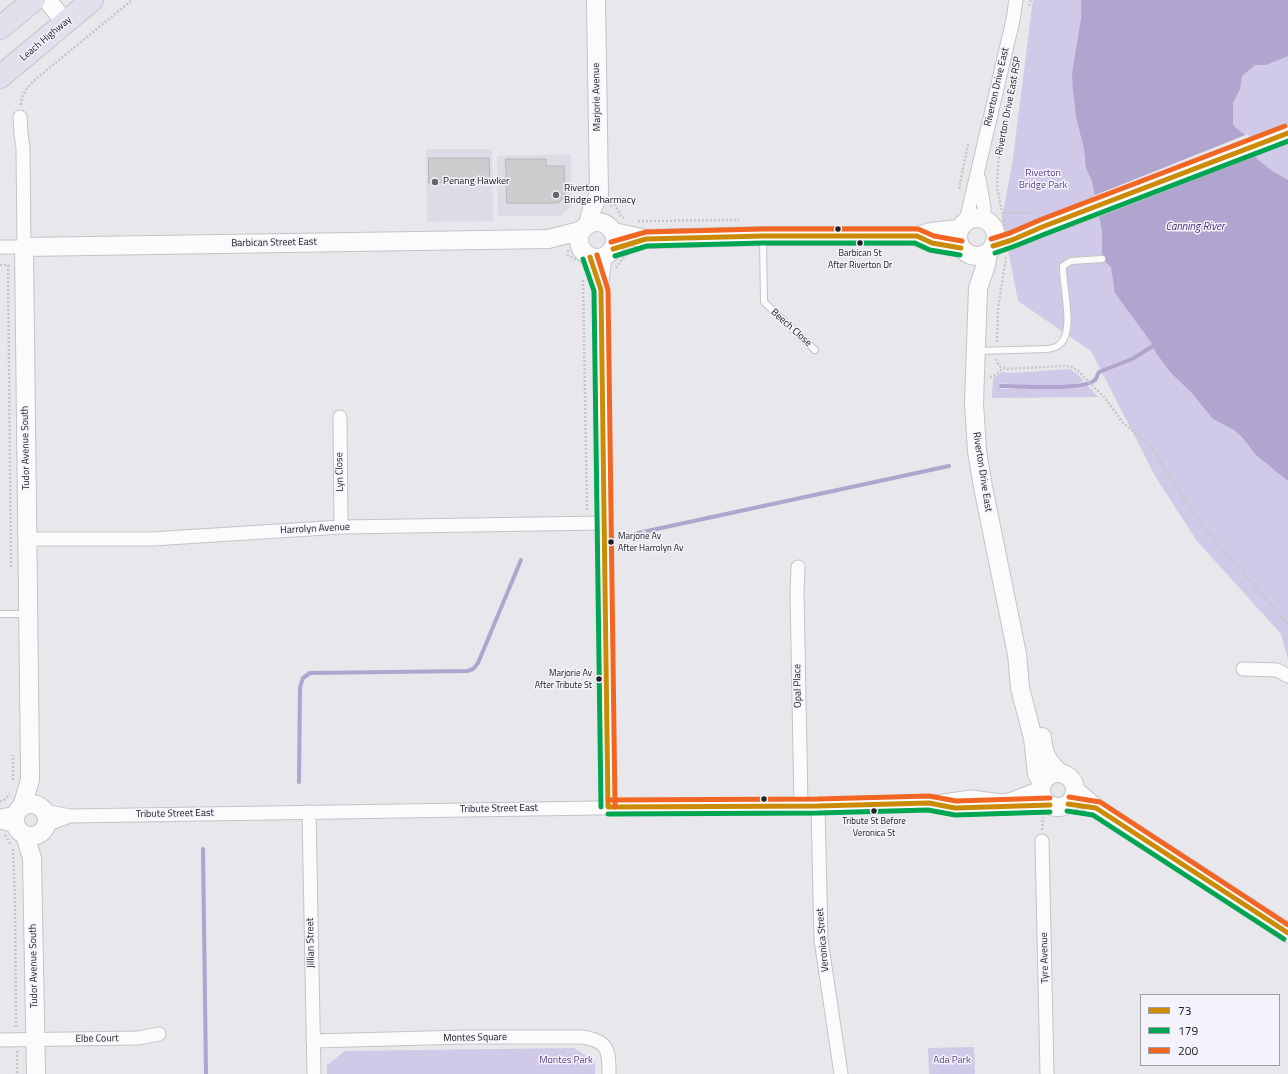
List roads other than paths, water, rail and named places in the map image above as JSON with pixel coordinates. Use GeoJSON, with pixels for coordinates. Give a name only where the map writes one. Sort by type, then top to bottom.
{"type":"FeatureCollection","features":[{"type":"Feature","properties":{"kind":"highway"},"geometry":{"type":"LineString","coordinates":[[0,28],[34,0]]}},
{"type":"Feature","properties":{"kind":"highway","name":"Leach Highway"},"geometry":{"type":"LineString","coordinates":[[0,77],[66,23],[86,2]]}},
{"type":"Feature","properties":{"kind":"street"},"geometry":{"type":"LineString","coordinates":[[47,0],[66,23]]}},
{"type":"Feature","properties":{"kind":"street","name":"Marjorie Avenue"},"geometry":{"type":"LineString","coordinates":[[596,0],[599,194],[578,240],[607,249]]}},
{"type":"Feature","properties":{"kind":"street","name":"Riverton Drive East"},"geometry":{"type":"LineString","coordinates":[[1016,0],[1013,20],[978,174],[985,223],[996,236],[996,250],[986,265],[978,288],[974,403],[977,451],[983,487],[1017,654],[1020,688],[1033,738],[1037,774],[1041,785],[1042,798],[1096,808],[1288,933]]}},
{"type":"Feature","properties":{"kind":"street","name":"Tudor Avenue South"},"geometry":{"type":"LineString","coordinates":[[20,117],[23,147],[30,780],[19,817],[32,858],[36,1074]]}},
{"type":"Feature","properties":{"kind":"street"},"geometry":{"type":"LineString","coordinates":[[916,236],[932,242],[962,249],[972,255],[978,256],[996,250],[1012,240],[1042,227],[1288,133]]}},
{"type":"Feature","properties":{"kind":"street","name":"Marjorie Avenue"},"geometry":{"type":"LineString","coordinates":[[599,194],[606,207],[607,249],[601,290],[608,807]]}},
{"type":"Feature","properties":{"kind":"street"},"geometry":{"type":"LineString","coordinates":[[584,228],[593,222],[604,223],[607,249],[646,239],[763,236],[916,236],[985,223],[1042,227]]}},
{"type":"Feature","properties":{"kind":"street","name":"Riverton Drive East"},"geometry":{"type":"LineString","coordinates":[[978,288],[958,242],[958,235],[985,223]]}},
{"type":"Feature","properties":{"kind":"street","name":"Barbican Street East"},"geometry":{"type":"LineString","coordinates":[[548,239],[584,228]]}},
{"type":"Feature","properties":{"kind":"street","name":"Barbican Street East"},"geometry":{"type":"LineString","coordinates":[[0,247],[548,239],[607,249]]}},
{"type":"Feature","properties":{"kind":"street","name":"Lyn Close"},"geometry":{"type":"LineString","coordinates":[[340,417],[341,527]]}},
{"type":"Feature","properties":{"kind":"street","name":"Harrolyn Avenue"},"geometry":{"type":"LineString","coordinates":[[28,539],[152,539],[341,527],[604,523]]}},
{"type":"Feature","properties":{"kind":"street","name":"Opal Place"},"geometry":{"type":"LineString","coordinates":[[798,567],[797,592],[801,806]]}},
{"type":"Feature","properties":{"kind":"street","name":"Riverton Drive East"},"geometry":{"type":"LineString","coordinates":[[1017,654],[1032,688],[1040,718],[1042,747],[1050,763],[1059,772],[1069,776],[1072,780],[1062,801]]}},
{"type":"Feature","properties":{"kind":"street"},"geometry":{"type":"LineString","coordinates":[[1243,669],[1277,670],[1288,676]]}},
{"type":"Feature","properties":{"kind":"street"},"geometry":{"type":"LineString","coordinates":[[1041,785],[1049,774],[1059,772]]}},
{"type":"Feature","properties":{"kind":"street","name":"Tribute Street East"},"geometry":{"type":"LineString","coordinates":[[19,817],[608,807],[929,804],[971,797],[1002,800],[1012,799],[1041,785]]}},
{"type":"Feature","properties":{"kind":"street","name":"Tribute Street East"},"geometry":{"type":"LineString","coordinates":[[929,804],[955,808],[1008,807],[1062,801]]}},
{"type":"Feature","properties":{"kind":"street","name":"Veronica Street"},"geometry":{"type":"LineString","coordinates":[[818,806],[821,940],[841,1074]]}},
{"type":"Feature","properties":{"kind":"street","name":"Jillian Street"},"geometry":{"type":"LineString","coordinates":[[309,812],[314,1074]]}},
{"type":"Feature","properties":{"kind":"street","name":"Tyre Avenue"},"geometry":{"type":"LineString","coordinates":[[1042,841],[1047,1074]]}},
{"type":"Feature","properties":{"kind":"street","name":"Elbe Court"},"geometry":{"type":"LineString","coordinates":[[0,1040],[138,1038],[159,1034]]}},
{"type":"Feature","properties":{"kind":"street","name":"Montes Square"},"geometry":{"type":"LineString","coordinates":[[313,1041],[466,1037],[582,1037],[594,1039],[602,1044],[606,1049],[609,1057],[609,1074]]}},
{"type":"Feature","properties":{"kind":"lane","name":"Beech Close"},"geometry":{"type":"LineString","coordinates":[[763,236],[764,302],[815,350]]}},
{"type":"Feature","properties":{"kind":"lane"},"geometry":{"type":"LineString","coordinates":[[975,351],[1047,349],[1058,346],[1064,340],[1068,319],[1063,266],[1071,261],[1102,259]]}},
{"type":"Feature","properties":{"kind":"lane"},"geometry":{"type":"LineString","coordinates":[[0,614],[28,614]]}},
{"type":"Feature","properties":{"kind":"water","name":"Canning River"},"geometry":{"type":"Polygon","coordinates":[[[1081,0],[1288,0],[1288,56],[1266,65],[1255,65],[1242,76],[1240,89],[1233,103],[1233,124],[1248,137],[1257,159],[1272,171],[1288,180],[1288,481],[1256,455],[1242,437],[1234,430],[1213,419],[1192,393],[1171,373],[1156,353],[1153,345],[1115,293],[1111,267],[1102,259],[1102,231],[1092,181],[1086,168],[1084,149],[1076,117],[1072,74],[1081,19],[1081,0]]]}},
{"type":"Feature","properties":{"kind":"waterway"},"geometry":{"type":"LineString","coordinates":[[1001,386],[1077,386],[1095,380],[1099,372],[1132,359],[1153,346]]}},
{"type":"Feature","properties":{"kind":"waterway"},"geometry":{"type":"LineString","coordinates":[[638,533],[949,466]]}},
{"type":"Feature","properties":{"kind":"waterway"},"geometry":{"type":"LineString","coordinates":[[299,782],[300,687],[303,678],[310,673],[467,671],[473,669],[478,663],[521,560]]}},
{"type":"Feature","properties":{"kind":"waterway"},"geometry":{"type":"LineString","coordinates":[[203,849],[206,1074]]}},
{"type":"Feature","properties":{"kind":"place","name":"Penang Hawker"},"geometry":{"type":"Point","coordinates":[435,182]}},
{"type":"Feature","properties":{"kind":"place","name":"Riverton Bridge Pharmacy"},"geometry":{"type":"Point","coordinates":[556,195]}},
{"type":"Feature","properties":{"kind":"place","name":"Barbican St After Riverton Dr"},"geometry":{"type":"Point","coordinates":[860,243]}},
{"type":"Feature","properties":{"kind":"place","name":"Marjorie Av After Harrolyn Av"},"geometry":{"type":"Point","coordinates":[611,542]}},
{"type":"Feature","properties":{"kind":"place","name":"Marjorie Av After Tribute St"},"geometry":{"type":"Point","coordinates":[599,679]}},
{"type":"Feature","properties":{"kind":"place","name":"Tribute St Before Veronica St"},"geometry":{"type":"Point","coordinates":[874,811]}},
{"type":"Feature","properties":{"kind":"park label","name":"Riverton Bridge Park"},"geometry":{"type":"Point","coordinates":[1043,180]}},
{"type":"Feature","properties":{"kind":"park label","name":"Montes Park"},"geometry":{"type":"Point","coordinates":[566,1061]}},
{"type":"Feature","properties":{"kind":"park label","name":"Ada Park"},"geometry":{"type":"Point","coordinates":[952,1061]}}]}
